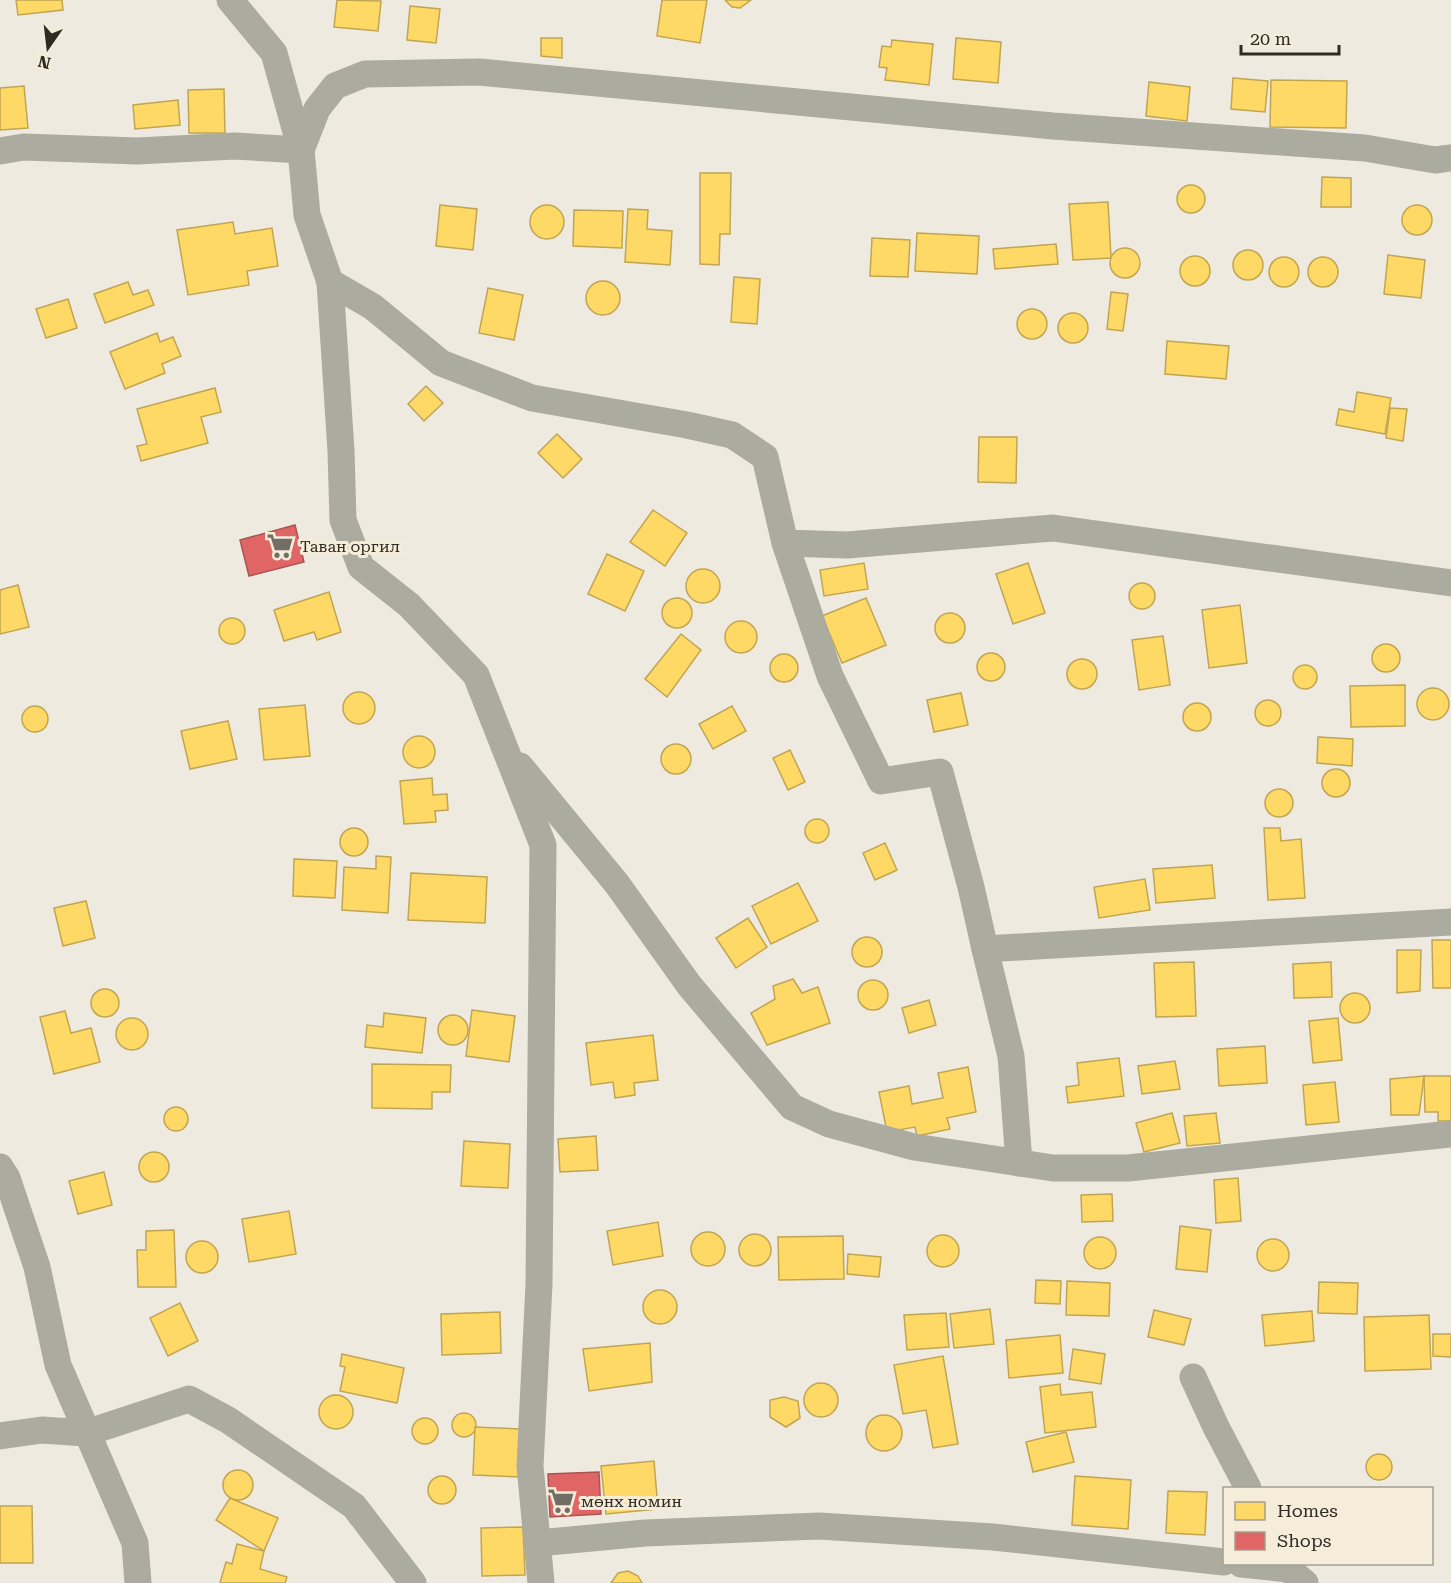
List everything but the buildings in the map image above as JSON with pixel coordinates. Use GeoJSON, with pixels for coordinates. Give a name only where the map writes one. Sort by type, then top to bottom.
{"type":"FeatureCollection","features":[{"type":"Feature","properties":{"kind":"street"},"geometry":{"type":"LineString","coordinates":[[230,0],[274,53],[301,150],[308,215],[330,282],[343,520],[361,567],[409,605],[476,675],[543,845],[539,1284],[530,1466],[541,1583]]}},
{"type":"Feature","properties":{"kind":"street"},"geometry":{"type":"LineString","coordinates":[[301,150],[317,109],[335,87],[345,82],[365,74],[479,72],[1053,126],[1365,148],[1435,160],[1451,158]]}},
{"type":"Feature","properties":{"kind":"street"},"geometry":{"type":"LineString","coordinates":[[0,151],[24,147],[137,151],[235,146],[301,150]]}},
{"type":"Feature","properties":{"kind":"street"},"geometry":{"type":"LineString","coordinates":[[330,282],[374,307],[441,363],[532,398],[732,435],[765,457],[785,543],[830,676],[881,781],[940,772],[971,887],[1011,1056],[1019,1163]]}},
{"type":"Feature","properties":{"kind":"street"},"geometry":{"type":"LineString","coordinates":[[785,543],[847,545],[1053,528],[1451,583]]}},
{"type":"Feature","properties":{"kind":"street"},"geometry":{"type":"LineString","coordinates":[[504,747],[617,884],[689,985],[792,1107],[829,1124],[914,1147],[1053,1168],[1128,1168],[1451,1134]]}},
{"type":"Feature","properties":{"kind":"street"},"geometry":{"type":"LineString","coordinates":[[985,949],[1451,922]]}},
{"type":"Feature","properties":{"kind":"street"},"geometry":{"type":"LineString","coordinates":[[0,1167],[7,1178],[37,1266],[58,1365],[135,1543],[138,1583]]}},
{"type":"Feature","properties":{"kind":"street"},"geometry":{"type":"LineString","coordinates":[[1193,1377],[1247,1487]]}},
{"type":"Feature","properties":{"kind":"street"},"geometry":{"type":"LineString","coordinates":[[0,1436],[42,1430],[86,1433],[189,1399],[237,1426],[354,1506],[413,1583]]}},
{"type":"Feature","properties":{"kind":"street"},"geometry":{"type":"LineString","coordinates":[[538,1543],[645,1533],[819,1526],[993,1537],[1223,1562]]}},
{"type":"Feature","properties":{"kind":"street"},"geometry":{"type":"LineString","coordinates":[[1253,1565],[1293,1572]]}},
{"type":"Feature","properties":{"kind":"place","name":"Таван оргил"},"geometry":{"type":"Point","coordinates":[280,546]}},
{"type":"Feature","properties":{"kind":"place","name":"мөнх номин"},"geometry":{"type":"Point","coordinates":[561,1501]}}]}
